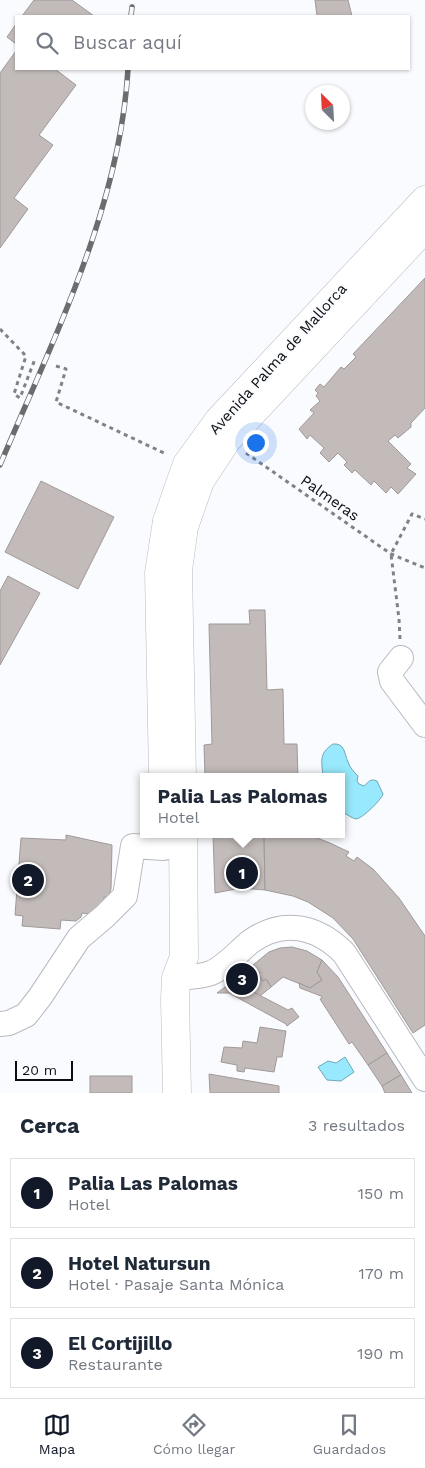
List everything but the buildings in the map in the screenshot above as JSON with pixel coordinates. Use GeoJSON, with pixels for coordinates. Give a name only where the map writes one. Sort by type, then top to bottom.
{"type":"FeatureCollection","features":[{"type":"Feature","properties":{"kind":"main road","name":"Avenida Palma de Mallorca"},"geometry":{"type":"LineString","coordinates":[[163,773],[159,573],[167,521],[187,464],[219,420],[425,200]]}},
{"type":"Feature","properties":{"kind":"main road","name":"Avenida Palma de Mallorca"},"geometry":{"type":"LineString","coordinates":[[182,773],[178,570],[184,527],[200,481],[227,440],[425,228]]}},
{"type":"Feature","properties":{"kind":"main road"},"geometry":{"type":"LineString","coordinates":[[174,841],[167,957],[176,978],[177,1093]]}},
{"type":"Feature","properties":{"kind":"street"},"geometry":{"type":"LineString","coordinates":[[401,658],[390,672],[392,681],[425,725]]}},
{"type":"Feature","properties":{"kind":"street"},"geometry":{"type":"LineString","coordinates":[[0,1024],[10,1023],[26,1015],[80,938],[125,896],[133,846],[174,841]]}},
{"type":"Feature","properties":{"kind":"street"},"geometry":{"type":"LineString","coordinates":[[176,978],[212,973],[263,934],[278,929],[307,929],[320,934],[332,941],[344,953],[425,1079]]}},
{"type":"Feature","properties":{"kind":"path"},"geometry":{"type":"LineString","coordinates":[[0,329],[26,356],[14,394],[20,398],[35,359]]}},
{"type":"Feature","properties":{"kind":"path"},"geometry":{"type":"LineString","coordinates":[[56,366],[66,369],[56,402],[187,464]]}},
{"type":"Feature","properties":{"kind":"path","name":"Palmeras"},"geometry":{"type":"LineString","coordinates":[[227,440],[391,554],[425,568]]}},
{"type":"Feature","properties":{"kind":"path"},"geometry":{"type":"LineString","coordinates":[[399,619],[391,554],[412,514],[425,519]]}},
{"type":"Feature","properties":{"kind":"water"},"geometry":{"type":"Polygon","coordinates":[[[333,744],[340,745],[345,752],[350,766],[358,776],[357,781],[359,784],[364,786],[371,780],[375,780],[383,794],[359,818],[356,819],[345,813],[345,773],[323,773],[322,759],[328,748],[333,744]]]}},
{"type":"Feature","properties":{"kind":"water"},"geometry":{"type":"Polygon","coordinates":[[[345,1057],[354,1072],[341,1081],[327,1080],[318,1067],[328,1061],[336,1063],[345,1057]]]}},
{"type":"Feature","properties":{"kind":"railway"},"geometry":{"type":"LineString","coordinates":[[131,15],[132,7]]}},
{"type":"Feature","properties":{"kind":"railway"},"geometry":{"type":"LineString","coordinates":[[0,465],[62,321],[98,222],[112,172],[122,121],[128,70]]}},
{"type":"Feature","properties":{"kind":"place","name":"Palia Las Palomas"},"geometry":{"type":"Point","coordinates":[242,873]}},
{"type":"Feature","properties":{"kind":"place","name":"Hotel Natursun"},"geometry":{"type":"Point","coordinates":[28,880]}},
{"type":"Feature","properties":{"kind":"place","name":"El Cortijillo"},"geometry":{"type":"Point","coordinates":[242,979]}}]}
